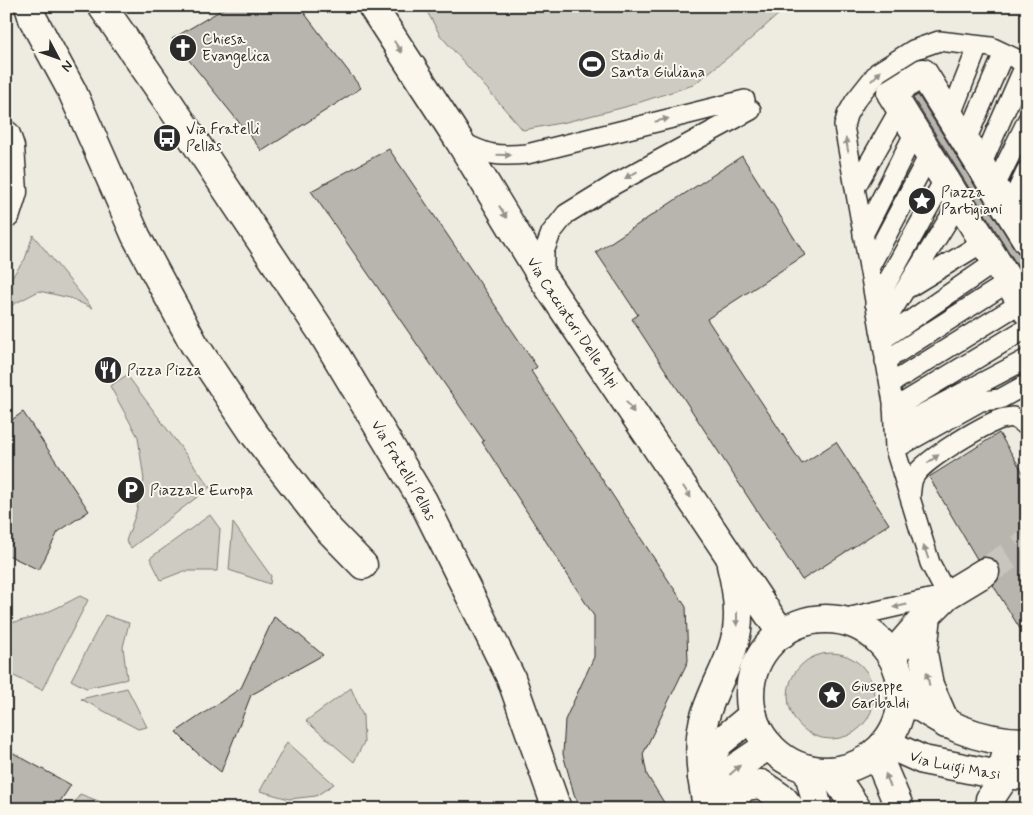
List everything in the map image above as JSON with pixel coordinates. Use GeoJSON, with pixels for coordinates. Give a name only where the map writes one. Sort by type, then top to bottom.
{"type":"FeatureCollection","features":[{"type":"Feature","properties":{"kind":"street"},"geometry":{"type":"LineString","coordinates":[[29,6],[33,19],[72,90],[136,236],[194,344],[252,431],[328,529],[363,566]]}},
{"type":"Feature","properties":{"kind":"street","name":"Via Fratelli Pellas"},"geometry":{"type":"LineString","coordinates":[[102,6],[169,102],[323,334],[423,501],[511,678],[557,809]]}},
{"type":"Feature","properties":{"kind":"street","name":"Via Cacciatori Delle Alpi"},"geometry":{"type":"LineString","coordinates":[[372,6],[459,140],[544,280],[782,634]]}},
{"type":"Feature","properties":{"kind":"street"},"geometry":{"type":"LineString","coordinates":[[1023,308],[891,93],[923,73],[1026,232]]}},
{"type":"Feature","properties":{"kind":"street"},"geometry":{"type":"LineString","coordinates":[[6,135],[10,147],[13,192],[6,214]]}},
{"type":"Feature","properties":{"kind":"street"},"geometry":{"type":"LineString","coordinates":[[712,799],[700,753],[703,722],[733,646],[737,629],[735,579],[728,554]]}},
{"type":"Feature","properties":{"kind":"street"},"geometry":{"type":"LineString","coordinates":[[892,655],[927,614],[947,595],[985,572]]}},
{"type":"Feature","properties":{"kind":"street"},"geometry":{"type":"LineString","coordinates":[[927,614],[924,662],[929,685],[946,724]]}},
{"type":"Feature","properties":{"kind":"street"},"geometry":{"type":"LineString","coordinates":[[712,799],[711,756],[719,743],[752,703],[755,670],[765,650],[782,634],[799,624],[818,619],[838,620],[859,626],[878,638],[892,655],[900,674],[902,694],[898,720],[881,747],[863,762],[848,768],[819,770],[787,760],[769,745],[759,731],[752,703],[738,672],[733,646]]}},
{"type":"Feature","properties":{"kind":"street"},"geometry":{"type":"LineString","coordinates":[[902,694],[924,711],[946,724],[1001,744],[1006,760],[1019,775],[984,804]]}},
{"type":"Feature","properties":{"kind":"street"},"geometry":{"type":"LineString","coordinates":[[987,738],[1007,742],[1027,742]]}},
{"type":"Feature","properties":{"kind":"street"},"geometry":{"type":"LineString","coordinates":[[712,799],[735,768],[769,745]]}},
{"type":"Feature","properties":{"kind":"street"},"geometry":{"type":"LineString","coordinates":[[881,747],[900,809]]}},
{"type":"Feature","properties":{"kind":"street","name":"Via Luigi Masi"},"geometry":{"type":"LineString","coordinates":[[881,747],[923,760],[972,770],[1019,775]]}},
{"type":"Feature","properties":{"kind":"street"},"geometry":{"type":"LineString","coordinates":[[818,809],[819,770]]}},
{"type":"Feature","properties":{"kind":"street"},"geometry":{"type":"LineString","coordinates":[[819,770],[857,809]]}},
{"type":"Feature","properties":{"kind":"street"},"geometry":{"type":"LineString","coordinates":[[712,799],[732,801],[744,786],[761,784],[787,804]]}},
{"type":"Feature","properties":{"kind":"lane"},"geometry":{"type":"LineString","coordinates":[[838,620],[947,595],[930,563],[895,449],[890,384],[844,126],[847,115],[855,101],[878,72],[913,50],[939,41],[991,47],[1026,64],[983,161]]}},
{"type":"Feature","properties":{"kind":"lane"},"geometry":{"type":"LineString","coordinates":[[952,112],[978,46]]}},
{"type":"Feature","properties":{"kind":"lane"},"geometry":{"type":"LineString","coordinates":[[967,138],[1004,53]]}},
{"type":"Feature","properties":{"kind":"lane"},"geometry":{"type":"LineString","coordinates":[[459,140],[481,152],[504,156],[527,154],[748,105],[566,214],[551,233],[544,252],[544,280]]}},
{"type":"Feature","properties":{"kind":"lane"},"geometry":{"type":"LineString","coordinates":[[855,188],[897,114]]}},
{"type":"Feature","properties":{"kind":"lane"},"geometry":{"type":"LineString","coordinates":[[995,186],[1027,121]]}},
{"type":"Feature","properties":{"kind":"lane"},"geometry":{"type":"LineString","coordinates":[[863,235],[914,134]]}},
{"type":"Feature","properties":{"kind":"lane"},"geometry":{"type":"LineString","coordinates":[[869,268],[928,157]]}},
{"type":"Feature","properties":{"kind":"lane"},"geometry":{"type":"LineString","coordinates":[[1009,208],[1027,170]]}},
{"type":"Feature","properties":{"kind":"lane"},"geometry":{"type":"LineString","coordinates":[[875,304],[944,180]]}},
{"type":"Feature","properties":{"kind":"lane"},"geometry":{"type":"LineString","coordinates":[[881,335],[905,290],[958,204]]}},
{"type":"Feature","properties":{"kind":"lane"},"geometry":{"type":"LineString","coordinates":[[905,290],[982,243]]}},
{"type":"Feature","properties":{"kind":"lane"},"geometry":{"type":"LineString","coordinates":[[881,335],[994,263]]}},
{"type":"Feature","properties":{"kind":"lane"},"geometry":{"type":"LineString","coordinates":[[885,361],[1007,283]]}},
{"type":"Feature","properties":{"kind":"lane"},"geometry":{"type":"LineString","coordinates":[[890,384],[1023,308]]}},
{"type":"Feature","properties":{"kind":"lane"},"geometry":{"type":"LineString","coordinates":[[893,409],[1027,328]]}},
{"type":"Feature","properties":{"kind":"lane"},"geometry":{"type":"LineString","coordinates":[[894,429],[1027,359]]}},
{"type":"Feature","properties":{"kind":"lane"},"geometry":{"type":"LineString","coordinates":[[895,449],[981,402],[1000,399],[1027,384]]}},
{"type":"Feature","properties":{"kind":"lane"},"geometry":{"type":"LineString","coordinates":[[910,499],[913,478],[919,469],[953,445],[1000,419],[1013,417],[1027,426]]}},
{"type":"Feature","properties":{"kind":"shaded area","name":"Stadio di Santa Giuliana"},"geometry":{"type":"Polygon","coordinates":[[[424,6],[788,6],[746,43],[693,85],[625,107],[566,122],[523,130],[440,35],[424,6]]]}},
{"type":"Feature","properties":{"kind":"shaded area"},"geometry":{"type":"Polygon","coordinates":[[[33,235],[92,308],[70,298],[39,291],[12,305],[6,311],[6,285],[25,259],[33,235]]]}},
{"type":"Feature","properties":{"kind":"shaded area"},"geometry":{"type":"Polygon","coordinates":[[[127,375],[210,487],[131,548],[126,541],[135,516],[144,480],[138,437],[110,386],[127,375]]]}},
{"type":"Feature","properties":{"kind":"shaded area"},"geometry":{"type":"Polygon","coordinates":[[[210,515],[220,529],[217,571],[184,571],[161,580],[150,558],[210,515]]]}},
{"type":"Feature","properties":{"kind":"shaded area"},"geometry":{"type":"Polygon","coordinates":[[[233,523],[271,576],[270,584],[229,570],[233,523]]]}},
{"type":"Feature","properties":{"kind":"shaded area"},"geometry":{"type":"Polygon","coordinates":[[[80,596],[88,600],[42,690],[6,672],[6,623],[35,617],[80,596]]]}},
{"type":"Feature","properties":{"kind":"shaded area"},"geometry":{"type":"Polygon","coordinates":[[[105,615],[129,623],[123,647],[127,679],[86,688],[71,680],[105,615]]]}},
{"type":"Feature","properties":{"kind":"shaded area"},"geometry":{"type":"Polygon","coordinates":[[[831,653],[847,656],[855,660],[867,672],[871,680],[874,696],[871,712],[867,720],[855,732],[847,736],[831,739],[815,736],[807,732],[795,720],[791,712],[788,696],[791,680],[795,672],[807,660],[815,656],[831,653]]]}},
{"type":"Feature","properties":{"kind":"shaded area"},"geometry":{"type":"Polygon","coordinates":[[[127,688],[147,727],[138,729],[81,699],[127,688]]]}},
{"type":"Feature","properties":{"kind":"shaded area"},"geometry":{"type":"Polygon","coordinates":[[[351,688],[363,716],[364,742],[354,762],[306,721],[351,688]]]}},
{"type":"Feature","properties":{"kind":"shaded area"},"geometry":{"type":"Polygon","coordinates":[[[287,742],[334,784],[316,796],[289,799],[260,791],[287,742]]]}},
{"type":"Feature","properties":{"kind":"shaded area"},"geometry":{"type":"Polygon","coordinates":[[[80,794],[114,807],[113,809],[71,809],[80,794]]]}},
{"type":"Feature","properties":{"kind":"building"},"geometry":{"type":"Polygon","coordinates":[[[228,6],[299,6],[361,88],[262,151],[172,39],[228,6]]]}},
{"type":"Feature","properties":{"kind":"building"},"geometry":{"type":"Polygon","coordinates":[[[918,95],[1014,248],[1019,254],[1027,256],[1027,281],[913,98],[918,95]]]}},
{"type":"Feature","properties":{"kind":"building"},"geometry":{"type":"Polygon","coordinates":[[[389,149],[537,367],[531,371],[686,607],[688,661],[643,754],[647,775],[668,809],[581,809],[574,794],[563,754],[565,720],[594,657],[594,616],[482,442],[484,441],[311,191],[389,149]]]}},
{"type":"Feature","properties":{"kind":"building"},"geometry":{"type":"Polygon","coordinates":[[[742,156],[805,255],[707,319],[802,464],[836,442],[889,524],[802,580],[632,319],[638,315],[596,252],[742,156]]]}},
{"type":"Feature","properties":{"kind":"building"},"geometry":{"type":"Polygon","coordinates":[[[23,412],[89,511],[58,532],[39,570],[6,554],[6,424],[23,412]]]}},
{"type":"Feature","properties":{"kind":"building"},"geometry":{"type":"Polygon","coordinates":[[[999,433],[1027,479],[1027,640],[993,585],[998,580],[1001,572],[998,564],[993,559],[985,556],[977,559],[929,477],[999,433]]]}},
{"type":"Feature","properties":{"kind":"building"},"geometry":{"type":"Polygon","coordinates":[[[274,617],[296,632],[323,655],[251,695],[221,772],[195,751],[176,732],[241,688],[274,617]]]}},
{"type":"Feature","properties":{"kind":"building"},"geometry":{"type":"Polygon","coordinates":[[[6,749],[71,785],[55,809],[6,809],[6,749]]]}},
{"type":"Feature","properties":{"kind":"tunnel"},"geometry":{"type":"LineString","coordinates":[[985,572],[1027,544]]}},
{"type":"Feature","properties":{"kind":"place","name":"Chiesa Evangelica"},"geometry":{"type":"Point","coordinates":[183,48]}},
{"type":"Feature","properties":{"kind":"place","name":"Stadio di Santa Giuliana"},"geometry":{"type":"Point","coordinates":[592,64]}},
{"type":"Feature","properties":{"kind":"place","name":"Via Fratelli Pellas"},"geometry":{"type":"Point","coordinates":[167,138]}},
{"type":"Feature","properties":{"kind":"place","name":"Piazza Partigiani"},"geometry":{"type":"Point","coordinates":[922,201]}},
{"type":"Feature","properties":{"kind":"place","name":"Pizza Pizza"},"geometry":{"type":"Point","coordinates":[108,370]}},
{"type":"Feature","properties":{"kind":"place","name":"Piazzale Europa"},"geometry":{"type":"Point","coordinates":[131,490]}},
{"type":"Feature","properties":{"kind":"place","name":"Giuseppe Garibaldi"},"geometry":{"type":"Point","coordinates":[832,695]}}]}
